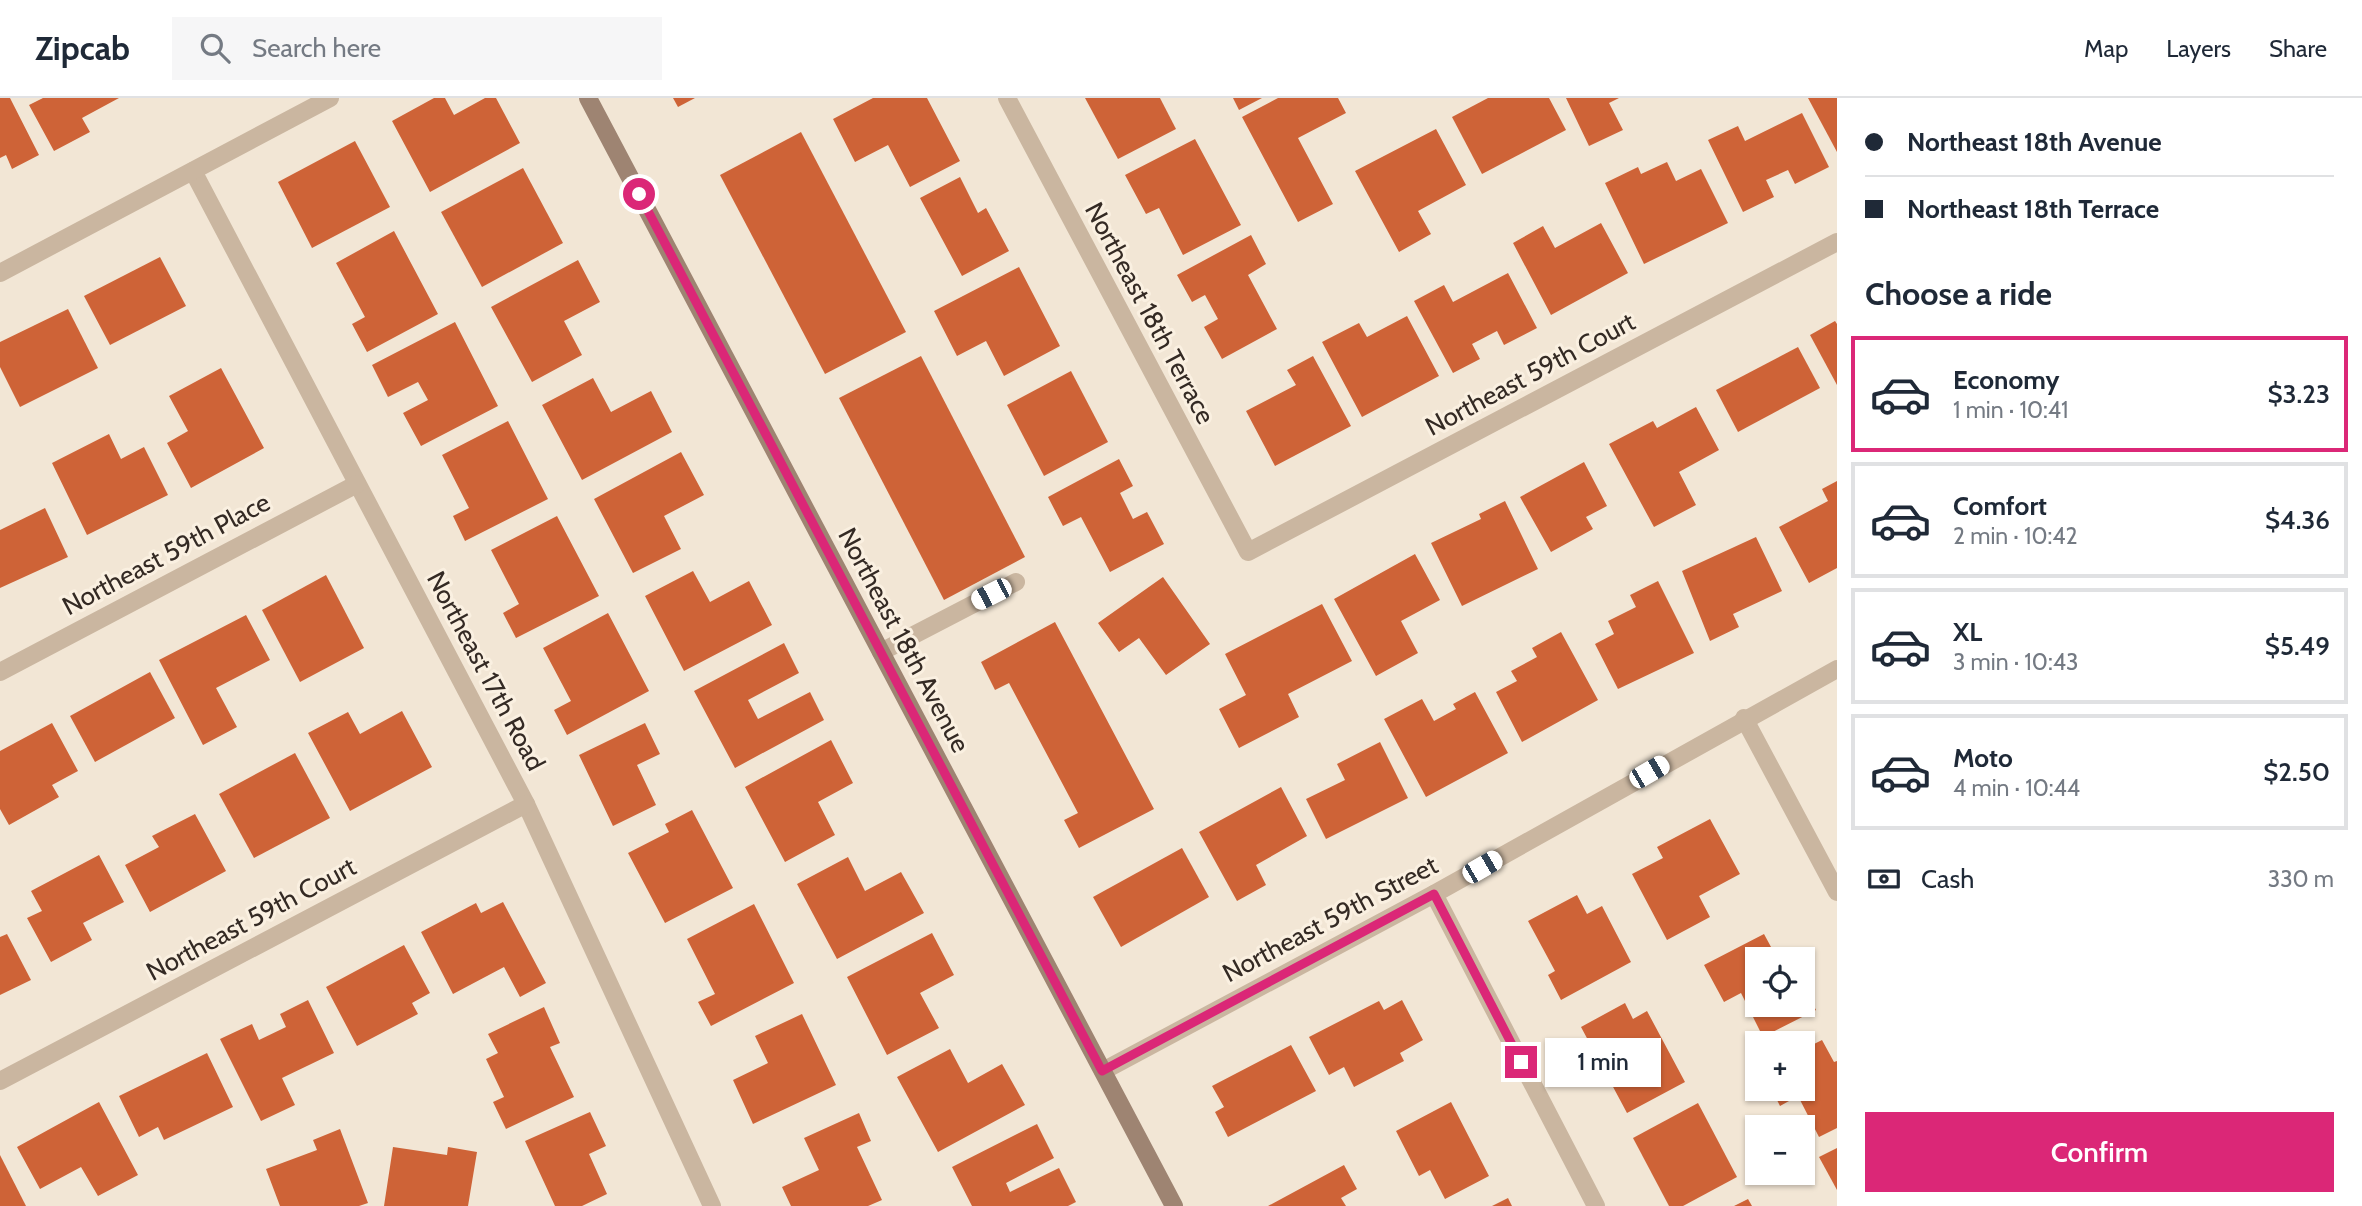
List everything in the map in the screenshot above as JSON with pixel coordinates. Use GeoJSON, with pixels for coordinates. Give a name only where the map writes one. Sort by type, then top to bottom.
{"type":"FeatureCollection","features":[{"type":"Feature","properties":{"kind":"street"},"geometry":{"type":"LineString","coordinates":[[0,273],[330,98]]}},
{"type":"Feature","properties":{"kind":"street","name":"Northeast 18th Avenue"},"geometry":{"type":"LineString","coordinates":[[588,98],[1174,1206]]}},
{"type":"Feature","properties":{"kind":"street","name":"Northeast 18th Terrace"},"geometry":{"type":"LineString","coordinates":[[1007,98],[1248,552]]}},
{"type":"Feature","properties":{"kind":"street","name":"Northeast 17th Road"},"geometry":{"type":"LineString","coordinates":[[193,172],[526,804],[712,1206]]}},
{"type":"Feature","properties":{"kind":"street","name":"Northeast 59th Court"},"geometry":{"type":"LineString","coordinates":[[1248,552],[1837,242]]}},
{"type":"Feature","properties":{"kind":"street","name":"Northeast 59th Place"},"geometry":{"type":"LineString","coordinates":[[0,672],[357,484]]}},
{"type":"Feature","properties":{"kind":"street"},"geometry":{"type":"LineString","coordinates":[[881,652],[1016,582]]}},
{"type":"Feature","properties":{"kind":"street","name":"Northeast 59th Street"},"geometry":{"type":"LineString","coordinates":[[1102,1071],[1434,894],[1837,668]]}},
{"type":"Feature","properties":{"kind":"street"},"geometry":{"type":"LineString","coordinates":[[1744,718],[1837,892]]}},
{"type":"Feature","properties":{"kind":"street","name":"Northeast 59th Court"},"geometry":{"type":"LineString","coordinates":[[0,1081],[526,804]]}},
{"type":"Feature","properties":{"kind":"street"},"geometry":{"type":"LineString","coordinates":[[1434,894],[1597,1206]]}},
{"type":"Feature","properties":{"kind":"building"},"geometry":{"type":"Polygon","coordinates":[[[0,98],[10,98],[39,155],[12,169],[6,155],[0,158],[0,98]]]}},
{"type":"Feature","properties":{"kind":"building"},"geometry":{"type":"Polygon","coordinates":[[[43,98],[119,98],[82,118],[90,132],[54,151],[29,105],[43,98]]]}},
{"type":"Feature","properties":{"kind":"building"},"geometry":{"type":"Polygon","coordinates":[[[434,98],[445,98],[454,115],[485,98],[496,98],[520,143],[430,192],[392,121],[434,98]]]}},
{"type":"Feature","properties":{"kind":"building"},"geometry":{"type":"Polygon","coordinates":[[[673,98],[695,98],[678,107],[673,98]]]}},
{"type":"Feature","properties":{"kind":"building"},"geometry":{"type":"Polygon","coordinates":[[[873,98],[927,98],[960,161],[910,187],[888,145],[855,162],[833,119],[873,98]]]}},
{"type":"Feature","properties":{"kind":"building"},"geometry":{"type":"Polygon","coordinates":[[[1085,98],[1160,98],[1176,129],[1118,159],[1085,98]]]}},
{"type":"Feature","properties":{"kind":"building"},"geometry":{"type":"Polygon","coordinates":[[[1233,98],[1262,98],[1239,110],[1233,98]]]}},
{"type":"Feature","properties":{"kind":"building"},"geometry":{"type":"Polygon","coordinates":[[[1278,98],[1338,98],[1346,113],[1298,138],[1333,204],[1298,222],[1242,117],[1278,98]]]}},
{"type":"Feature","properties":{"kind":"building"},"geometry":{"type":"Polygon","coordinates":[[[1488,98],[1549,98],[1566,130],[1482,174],[1452,117],[1488,98]]]}},
{"type":"Feature","properties":{"kind":"building"},"geometry":{"type":"Polygon","coordinates":[[[1566,98],[1619,98],[1609,103],[1623,130],[1589,146],[1566,98]]]}},
{"type":"Feature","properties":{"kind":"building"},"geometry":{"type":"Polygon","coordinates":[[[1808,98],[1837,98],[1837,152],[1808,98]]]}},
{"type":"Feature","properties":{"kind":"building"},"geometry":{"type":"Polygon","coordinates":[[[1802,113],[1829,167],[1795,184],[1788,170],[1766,180],[1774,197],[1743,212],[1708,140],[1738,126],[1745,141],[1802,113]]]}},
{"type":"Feature","properties":{"kind":"building"},"geometry":{"type":"Polygon","coordinates":[[[1436,129],[1466,185],[1418,211],[1431,234],[1399,252],[1355,171],[1436,129]]]}},
{"type":"Feature","properties":{"kind":"building"},"geometry":{"type":"Polygon","coordinates":[[[801,132],[906,332],[825,374],[720,175],[801,132]]]}},
{"type":"Feature","properties":{"kind":"building"},"geometry":{"type":"Polygon","coordinates":[[[1195,139],[1241,225],[1183,255],[1159,208],[1146,214],[1125,175],[1195,139]]]}},
{"type":"Feature","properties":{"kind":"building"},"geometry":{"type":"Polygon","coordinates":[[[355,141],[390,207],[312,248],[278,182],[355,141]]]}},
{"type":"Feature","properties":{"kind":"building"},"geometry":{"type":"Polygon","coordinates":[[[1667,162],[1676,181],[1701,169],[1728,223],[1644,264],[1605,183],[1638,167],[1641,174],[1667,162]]]}},
{"type":"Feature","properties":{"kind":"building"},"geometry":{"type":"Polygon","coordinates":[[[523,168],[563,243],[482,287],[441,212],[523,168]]]}},
{"type":"Feature","properties":{"kind":"building"},"geometry":{"type":"Polygon","coordinates":[[[960,177],[978,213],[986,208],[1009,251],[962,276],[920,198],[960,177]]]}},
{"type":"Feature","properties":{"kind":"building"},"geometry":{"type":"Polygon","coordinates":[[[1601,223],[1628,273],[1551,315],[1513,243],[1543,226],[1555,248],[1601,223]]]}},
{"type":"Feature","properties":{"kind":"building"},"geometry":{"type":"Polygon","coordinates":[[[394,231],[438,314],[367,352],[352,324],[365,317],[336,263],[394,231]]]}},
{"type":"Feature","properties":{"kind":"building"},"geometry":{"type":"Polygon","coordinates":[[[1251,235],[1266,264],[1248,275],[1277,329],[1222,359],[1204,327],[1218,319],[1205,295],[1192,302],[1177,275],[1251,235]]]}},
{"type":"Feature","properties":{"kind":"building"},"geometry":{"type":"Polygon","coordinates":[[[160,257],[186,306],[110,345],[84,296],[160,257]]]}},
{"type":"Feature","properties":{"kind":"building"},"geometry":{"type":"Polygon","coordinates":[[[578,260],[600,302],[564,321],[582,355],[532,382],[491,307],[578,260]]]}},
{"type":"Feature","properties":{"kind":"building"},"geometry":{"type":"Polygon","coordinates":[[[1019,267],[1060,346],[1004,376],[986,341],[957,356],[934,311],[1019,267]]]}},
{"type":"Feature","properties":{"kind":"building"},"geometry":{"type":"Polygon","coordinates":[[[1508,273],[1537,328],[1504,345],[1497,331],[1472,344],[1480,359],[1453,373],[1414,301],[1444,285],[1453,302],[1508,273]]]}},
{"type":"Feature","properties":{"kind":"building"},"geometry":{"type":"Polygon","coordinates":[[[68,309],[98,368],[20,407],[0,367],[0,342],[68,309]]]}},
{"type":"Feature","properties":{"kind":"building"},"geometry":{"type":"Polygon","coordinates":[[[1407,316],[1439,376],[1362,417],[1322,342],[1359,323],[1367,337],[1407,316]]]}},
{"type":"Feature","properties":{"kind":"building"},"geometry":{"type":"Polygon","coordinates":[[[1835,321],[1837,324],[1837,385],[1810,335],[1835,321]]]}},
{"type":"Feature","properties":{"kind":"building"},"geometry":{"type":"Polygon","coordinates":[[[455,322],[498,406],[421,446],[403,413],[428,400],[418,382],[388,397],[372,365],[455,322]]]}},
{"type":"Feature","properties":{"kind":"building"},"geometry":{"type":"Polygon","coordinates":[[[1798,347],[1820,388],[1738,432],[1716,390],[1798,347]]]}},
{"type":"Feature","properties":{"kind":"building"},"geometry":{"type":"Polygon","coordinates":[[[921,356],[1025,557],[944,600],[839,398],[921,356]]]}},
{"type":"Feature","properties":{"kind":"building"},"geometry":{"type":"Polygon","coordinates":[[[1313,356],[1351,426],[1275,466],[1246,411],[1296,385],[1287,370],[1313,356]]]}},
{"type":"Feature","properties":{"kind":"building"},"geometry":{"type":"Polygon","coordinates":[[[221,368],[264,448],[191,488],[167,443],[188,431],[169,396],[221,368]]]}},
{"type":"Feature","properties":{"kind":"building"},"geometry":{"type":"Polygon","coordinates":[[[1071,371],[1108,442],[1044,476],[1007,405],[1071,371]]]}},
{"type":"Feature","properties":{"kind":"building"},"geometry":{"type":"Polygon","coordinates":[[[593,378],[611,412],[651,391],[672,432],[582,480],[542,405],[593,378]]]}},
{"type":"Feature","properties":{"kind":"building"},"geometry":{"type":"Polygon","coordinates":[[[1696,407],[1719,450],[1679,472],[1696,505],[1654,527],[1609,444],[1653,421],[1657,428],[1696,407]]]}},
{"type":"Feature","properties":{"kind":"building"},"geometry":{"type":"Polygon","coordinates":[[[508,421],[548,499],[465,541],[453,516],[469,508],[442,455],[508,421]]]}},
{"type":"Feature","properties":{"kind":"building"},"geometry":{"type":"Polygon","coordinates":[[[109,434],[121,459],[144,447],[168,495],[87,535],[52,463],[109,434]]]}},
{"type":"Feature","properties":{"kind":"building"},"geometry":{"type":"Polygon","coordinates":[[[681,452],[704,495],[664,516],[681,549],[633,573],[594,499],[681,452]]]}},
{"type":"Feature","properties":{"kind":"building"},"geometry":{"type":"Polygon","coordinates":[[[1119,459],[1133,486],[1120,493],[1133,519],[1147,512],[1164,544],[1110,572],[1081,517],[1063,526],[1048,497],[1119,459]]]}},
{"type":"Feature","properties":{"kind":"building"},"geometry":{"type":"Polygon","coordinates":[[[1584,462],[1607,506],[1586,517],[1593,529],[1551,552],[1520,497],[1584,462]]]}},
{"type":"Feature","properties":{"kind":"building"},"geometry":{"type":"Polygon","coordinates":[[[1837,481],[1837,568],[1809,583],[1779,527],[1828,501],[1822,489],[1837,481]]]}},
{"type":"Feature","properties":{"kind":"building"},"geometry":{"type":"Polygon","coordinates":[[[1505,501],[1538,569],[1462,606],[1431,543],[1481,519],[1479,514],[1505,501]]]}},
{"type":"Feature","properties":{"kind":"building"},"geometry":{"type":"Polygon","coordinates":[[[45,508],[68,557],[0,588],[0,530],[45,508]]]}},
{"type":"Feature","properties":{"kind":"building"},"geometry":{"type":"Polygon","coordinates":[[[557,516],[599,596],[516,638],[503,613],[519,604],[491,550],[557,516]]]}},
{"type":"Feature","properties":{"kind":"building"},"geometry":{"type":"Polygon","coordinates":[[[1756,537],[1782,591],[1733,614],[1739,627],[1710,641],[1682,571],[1756,537]]]}},
{"type":"Feature","properties":{"kind":"building"},"geometry":{"type":"Polygon","coordinates":[[[1415,554],[1440,600],[1401,621],[1418,653],[1376,676],[1334,599],[1415,554]]]}},
{"type":"Feature","properties":{"kind":"building"},"geometry":{"type":"Polygon","coordinates":[[[693,571],[710,602],[749,581],[772,625],[684,671],[645,596],[693,571]]]}},
{"type":"Feature","properties":{"kind":"building"},"geometry":{"type":"Polygon","coordinates":[[[326,575],[364,648],[300,682],[262,610],[326,575]]]}},
{"type":"Feature","properties":{"kind":"building"},"geometry":{"type":"Polygon","coordinates":[[[1163,577],[1210,644],[1166,675],[1139,638],[1119,652],[1098,623],[1163,577]]]}},
{"type":"Feature","properties":{"kind":"building"},"geometry":{"type":"Polygon","coordinates":[[[1658,581],[1694,653],[1618,689],[1595,644],[1614,634],[1608,621],[1636,607],[1630,595],[1658,581]]]}},
{"type":"Feature","properties":{"kind":"building"},"geometry":{"type":"Polygon","coordinates":[[[1322,604],[1352,661],[1288,694],[1299,717],[1239,748],[1219,709],[1246,695],[1225,654],[1322,604]]]}},
{"type":"Feature","properties":{"kind":"building"},"geometry":{"type":"Polygon","coordinates":[[[608,613],[649,691],[567,735],[554,710],[571,701],[543,648],[608,613]]]}},
{"type":"Feature","properties":{"kind":"building"},"geometry":{"type":"Polygon","coordinates":[[[246,615],[270,660],[216,688],[237,727],[203,745],[159,660],[246,615]]]}},
{"type":"Feature","properties":{"kind":"building"},"geometry":{"type":"Polygon","coordinates":[[[1055,622],[1154,809],[1079,848],[1064,820],[1078,813],[1009,683],[995,690],[981,662],[1055,622]]]}},
{"type":"Feature","properties":{"kind":"building"},"geometry":{"type":"Polygon","coordinates":[[[1561,632],[1598,700],[1522,742],[1496,692],[1517,681],[1511,671],[1537,657],[1532,648],[1561,632]]]}},
{"type":"Feature","properties":{"kind":"building"},"geometry":{"type":"Polygon","coordinates":[[[784,643],[799,673],[748,700],[758,719],[810,692],[824,720],[735,768],[694,691],[784,643]]]}},
{"type":"Feature","properties":{"kind":"building"},"geometry":{"type":"Polygon","coordinates":[[[150,672],[175,718],[95,762],[70,716],[150,672]]]}},
{"type":"Feature","properties":{"kind":"building"},"geometry":{"type":"Polygon","coordinates":[[[1475,692],[1508,753],[1426,797],[1384,719],[1422,699],[1434,721],[1456,709],[1453,704],[1475,692]]]}},
{"type":"Feature","properties":{"kind":"building"},"geometry":{"type":"Polygon","coordinates":[[[402,711],[432,767],[350,811],[308,733],[348,712],[360,734],[402,711]]]}},
{"type":"Feature","properties":{"kind":"building"},"geometry":{"type":"Polygon","coordinates":[[[52,723],[78,771],[52,785],[59,797],[9,825],[0,809],[0,751],[52,723]]]}},
{"type":"Feature","properties":{"kind":"building"},"geometry":{"type":"Polygon","coordinates":[[[645,723],[660,754],[637,765],[656,805],[613,826],[579,755],[645,723]]]}},
{"type":"Feature","properties":{"kind":"building"},"geometry":{"type":"Polygon","coordinates":[[[831,740],[853,783],[818,802],[835,835],[785,862],[745,787],[831,740]]]}},
{"type":"Feature","properties":{"kind":"building"},"geometry":{"type":"Polygon","coordinates":[[[1380,742],[1408,798],[1326,839],[1306,799],[1345,780],[1337,764],[1380,742]]]}},
{"type":"Feature","properties":{"kind":"building"},"geometry":{"type":"Polygon","coordinates":[[[295,753],[330,818],[254,858],[219,794],[295,753]]]}},
{"type":"Feature","properties":{"kind":"building"},"geometry":{"type":"Polygon","coordinates":[[[1281,787],[1307,836],[1256,865],[1266,885],[1237,901],[1199,832],[1281,787]]]}},
{"type":"Feature","properties":{"kind":"building"},"geometry":{"type":"Polygon","coordinates":[[[692,810],[733,888],[665,923],[628,853],[669,832],[665,824],[692,810]]]}},
{"type":"Feature","properties":{"kind":"building"},"geometry":{"type":"Polygon","coordinates":[[[195,814],[226,871],[150,912],[125,865],[159,847],[152,836],[195,814]]]}},
{"type":"Feature","properties":{"kind":"building"},"geometry":{"type":"Polygon","coordinates":[[[1710,819],[1740,874],[1699,896],[1710,917],[1667,940],[1632,874],[1663,858],[1657,847],[1710,819]]]}},
{"type":"Feature","properties":{"kind":"building"},"geometry":{"type":"Polygon","coordinates":[[[1182,848],[1209,897],[1121,947],[1093,897],[1182,848]]]}},
{"type":"Feature","properties":{"kind":"building"},"geometry":{"type":"Polygon","coordinates":[[[99,855],[124,902],[83,923],[92,940],[51,962],[27,918],[42,911],[31,891],[99,855]]]}},
{"type":"Feature","properties":{"kind":"building"},"geometry":{"type":"Polygon","coordinates":[[[848,857],[865,891],[901,872],[924,913],[837,959],[797,884],[848,857]]]}},
{"type":"Feature","properties":{"kind":"building"},"geometry":{"type":"Polygon","coordinates":[[[1577,895],[1587,914],[1602,906],[1631,962],[1561,1000],[1548,975],[1555,971],[1528,921],[1577,895]]]}},
{"type":"Feature","properties":{"kind":"building"},"geometry":{"type":"Polygon","coordinates":[[[503,902],[546,983],[520,997],[504,967],[453,994],[421,932],[476,903],[481,913],[503,902]]]}},
{"type":"Feature","properties":{"kind":"building"},"geometry":{"type":"Polygon","coordinates":[[[754,904],[794,983],[711,1026],[698,1002],[715,994],[687,939],[754,904]]]}},
{"type":"Feature","properties":{"kind":"building"},"geometry":{"type":"Polygon","coordinates":[[[932,933],[954,975],[920,993],[939,1028],[887,1055],[847,977],[932,933]]]}},
{"type":"Feature","properties":{"kind":"building"},"geometry":{"type":"Polygon","coordinates":[[[7,934],[31,980],[0,995],[0,937],[7,934]]]}},
{"type":"Feature","properties":{"kind":"building"},"geometry":{"type":"Polygon","coordinates":[[[1764,934],[1771,947],[1745,947],[1745,1001],[1741,993],[1724,1002],[1704,965],[1764,934]]]}},
{"type":"Feature","properties":{"kind":"building"},"geometry":{"type":"Polygon","coordinates":[[[404,945],[430,993],[412,1003],[418,1014],[357,1046],[326,987],[404,945]]]}},
{"type":"Feature","properties":{"kind":"building"},"geometry":{"type":"Polygon","coordinates":[[[308,1000],[334,1053],[282,1078],[295,1105],[261,1121],[220,1039],[252,1024],[259,1040],[286,1027],[280,1014],[308,1000]]]}},
{"type":"Feature","properties":{"kind":"building"},"geometry":{"type":"Polygon","coordinates":[[[1402,1000],[1423,1040],[1400,1053],[1404,1061],[1354,1087],[1344,1067],[1329,1075],[1309,1037],[1379,1001],[1384,1010],[1402,1000]]]}},
{"type":"Feature","properties":{"kind":"building"},"geometry":{"type":"Polygon","coordinates":[[[1625,1003],[1633,1019],[1647,1011],[1685,1082],[1627,1113],[1581,1027],[1625,1003]]]}},
{"type":"Feature","properties":{"kind":"building"},"geometry":{"type":"Polygon","coordinates":[[[544,1007],[560,1043],[550,1047],[574,1097],[506,1129],[493,1102],[504,1097],[486,1059],[498,1053],[488,1034],[544,1007]]]}},
{"type":"Feature","properties":{"kind":"building"},"geometry":{"type":"Polygon","coordinates":[[[802,1014],[836,1085],[753,1124],[733,1080],[768,1063],[755,1036],[802,1014]]]}},
{"type":"Feature","properties":{"kind":"building"},"geometry":{"type":"Polygon","coordinates":[[[1753,1017],[1802,1017],[1775,1031],[1760,1031],[1753,1017]]]}},
{"type":"Feature","properties":{"kind":"building"},"geometry":{"type":"Polygon","coordinates":[[[1822,1040],[1834,1062],[1837,1061],[1837,1128],[1819,1137],[1815,1129],[1815,1115],[1808,1115],[1801,1101],[1815,1101],[1815,1044],[1822,1040]]]}},
{"type":"Feature","properties":{"kind":"building"},"geometry":{"type":"Polygon","coordinates":[[[1291,1045],[1316,1091],[1228,1137],[1215,1112],[1224,1107],[1212,1086],[1291,1045]]]}},
{"type":"Feature","properties":{"kind":"building"},"geometry":{"type":"Polygon","coordinates":[[[950,1049],[968,1083],[1002,1064],[1025,1105],[938,1152],[897,1077],[950,1049]]]}},
{"type":"Feature","properties":{"kind":"building"},"geometry":{"type":"Polygon","coordinates":[[[207,1053],[233,1107],[164,1140],[158,1127],[139,1137],[119,1096],[207,1053]]]}},
{"type":"Feature","properties":{"kind":"building"},"geometry":{"type":"Polygon","coordinates":[[[99,1102],[138,1175],[98,1196],[81,1167],[40,1189],[17,1147],[99,1102]]]}},
{"type":"Feature","properties":{"kind":"building"},"geometry":{"type":"Polygon","coordinates":[[[1451,1102],[1489,1176],[1445,1199],[1430,1170],[1419,1176],[1396,1131],[1451,1102]]]}},
{"type":"Feature","properties":{"kind":"building"},"geometry":{"type":"Polygon","coordinates":[[[1698,1103],[1737,1177],[1683,1206],[1669,1206],[1633,1138],[1698,1103]]]}},
{"type":"Feature","properties":{"kind":"building"},"geometry":{"type":"Polygon","coordinates":[[[590,1112],[606,1146],[589,1154],[607,1194],[582,1206],[555,1206],[525,1141],[590,1112]]]}},
{"type":"Feature","properties":{"kind":"building"},"geometry":{"type":"Polygon","coordinates":[[[859,1113],[871,1141],[857,1147],[882,1200],[868,1206],[791,1206],[782,1187],[819,1170],[804,1138],[859,1113]]]}},
{"type":"Feature","properties":{"kind":"building"},"geometry":{"type":"Polygon","coordinates":[[[1037,1124],[1054,1158],[1006,1183],[1010,1192],[1059,1168],[1076,1202],[1068,1206],[972,1206],[952,1167],[1037,1124]]]}},
{"type":"Feature","properties":{"kind":"building"},"geometry":{"type":"Polygon","coordinates":[[[340,1129],[368,1203],[359,1206],[280,1206],[266,1169],[317,1150],[313,1140],[340,1129]]]}},
{"type":"Feature","properties":{"kind":"building"},"geometry":{"type":"Polygon","coordinates":[[[393,1147],[447,1155],[448,1147],[477,1152],[468,1206],[384,1206],[393,1147]]]}},
{"type":"Feature","properties":{"kind":"building"},"geometry":{"type":"Polygon","coordinates":[[[1837,1148],[1837,1190],[1819,1157],[1837,1148]]]}},
{"type":"Feature","properties":{"kind":"building"},"geometry":{"type":"Polygon","coordinates":[[[0,1155],[26,1206],[0,1206],[0,1155]]]}},
{"type":"Feature","properties":{"kind":"building"},"geometry":{"type":"Polygon","coordinates":[[[1344,1165],[1357,1189],[1341,1198],[1346,1206],[1268,1206],[1344,1165]]]}},
{"type":"Feature","properties":{"kind":"building"},"geometry":{"type":"Polygon","coordinates":[[[1508,1198],[1512,1206],[1492,1206],[1508,1198]]]}},
{"type":"Feature","properties":{"kind":"building"},"geometry":{"type":"Polygon","coordinates":[[[1748,1199],[1752,1206],[1734,1206],[1748,1199]]]}},
{"type":"Feature","properties":{"kind":"route"},"geometry":{"type":"LineString","coordinates":[[639,194],[1102,1071],[1434,894],[1521,1062]]}}]}
